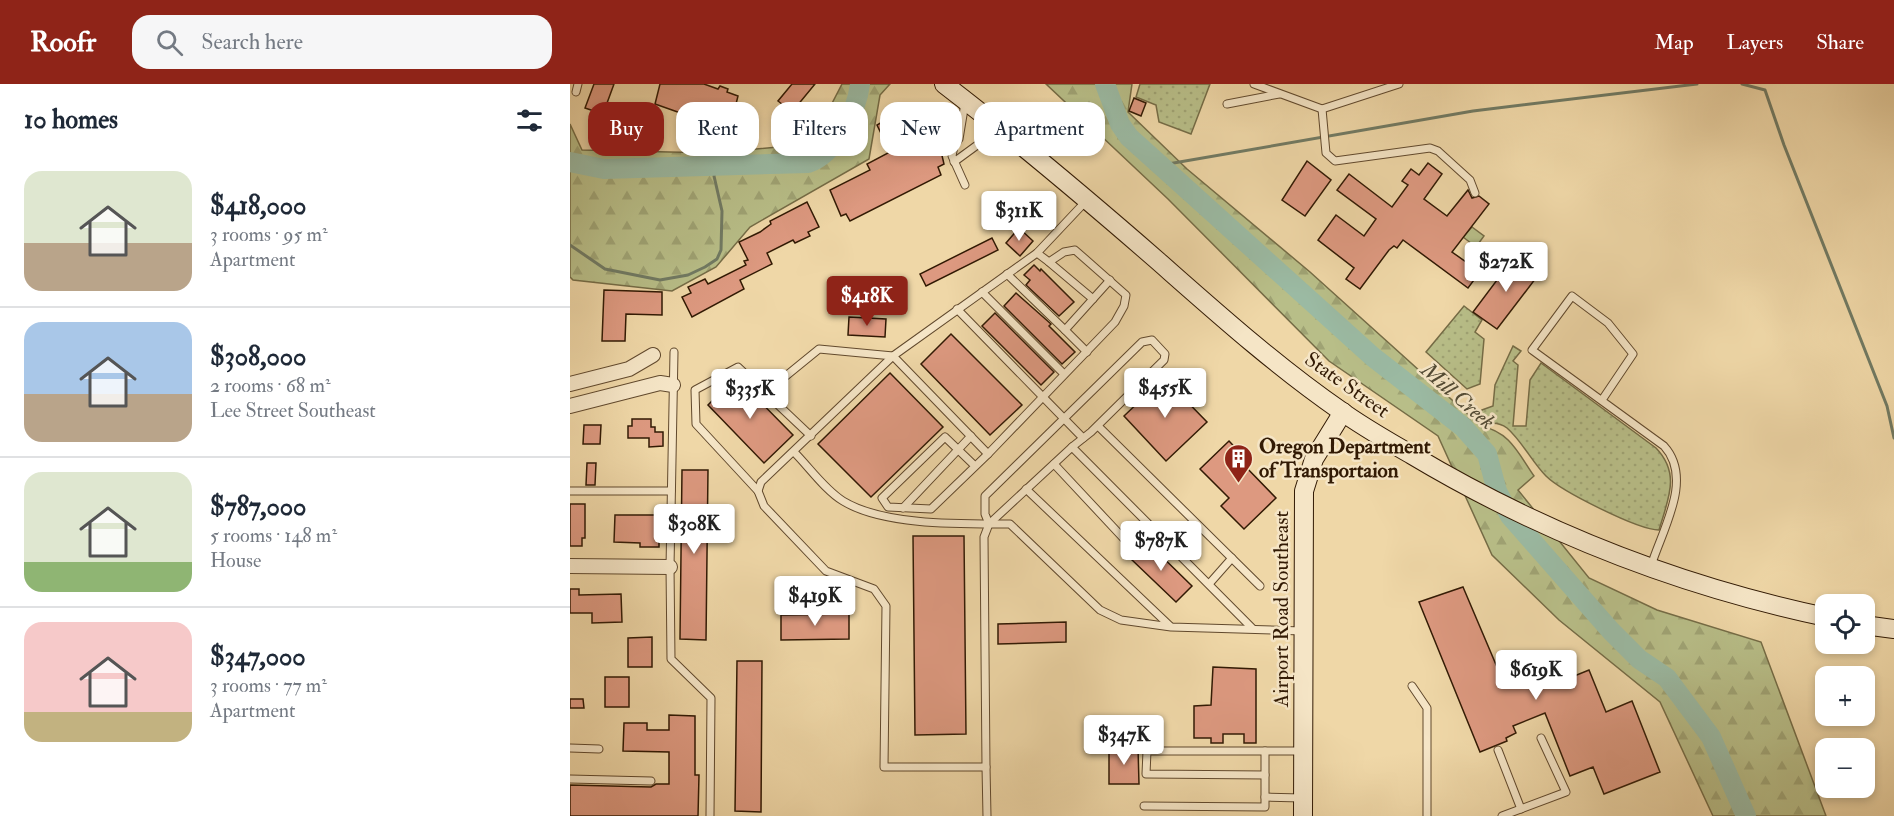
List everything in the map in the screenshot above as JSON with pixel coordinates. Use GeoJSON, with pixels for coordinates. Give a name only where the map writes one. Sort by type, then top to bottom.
{"type":"FeatureCollection","features":[{"type":"Feature","properties":{"kind":"main road","name":"State Street"},"geometry":{"type":"LineString","coordinates":[[944,84],[974,107]]}},
{"type":"Feature","properties":{"kind":"main road","name":"State Street"},"geometry":{"type":"LineString","coordinates":[[1035,156],[1222,317],[1342,412],[1462,484],[1557,532],[1650,568],[1749,600],[1815,615]]}},
{"type":"Feature","properties":{"kind":"main road","name":"Airport Road Southeast"},"geometry":{"type":"LineString","coordinates":[[1303,816],[1304,491],[1314,459],[1342,412]]}},
{"type":"Feature","properties":{"kind":"main road"},"geometry":{"type":"LineString","coordinates":[[1875,626],[1894,629]]}},
{"type":"Feature","properties":{"kind":"street"},"geometry":{"type":"LineString","coordinates":[[570,384],[629,369],[653,355]]}},
{"type":"Feature","properties":{"kind":"street"},"geometry":{"type":"LineString","coordinates":[[570,406],[660,383],[673,385]]}},
{"type":"Feature","properties":{"kind":"street"},"geometry":{"type":"LineString","coordinates":[[570,566],[669,567]]}},
{"type":"Feature","properties":{"kind":"lane"},"geometry":{"type":"LineString","coordinates":[[576,92],[578,84]]}},
{"type":"Feature","properties":{"kind":"lane"},"geometry":{"type":"LineString","coordinates":[[1254,84],[1322,109],[1399,84]]}},
{"type":"Feature","properties":{"kind":"lane"},"geometry":{"type":"LineString","coordinates":[[1227,104],[1281,94]]}},
{"type":"Feature","properties":{"kind":"lane"},"geometry":{"type":"LineString","coordinates":[[965,185],[954,162],[954,146],[959,139],[966,101]]}},
{"type":"Feature","properties":{"kind":"lane"},"geometry":{"type":"LineString","coordinates":[[1322,109],[1326,153],[1335,161],[1430,148],[1438,151],[1470,180],[1475,193]]}},
{"type":"Feature","properties":{"kind":"lane"},"geometry":{"type":"LineString","coordinates":[[954,162],[974,148]]}},
{"type":"Feature","properties":{"kind":"lane"},"geometry":{"type":"LineString","coordinates":[[758,491],[761,482],[893,356],[1036,253],[1087,200]]}},
{"type":"Feature","properties":{"kind":"lane"},"geometry":{"type":"LineString","coordinates":[[975,466],[945,437],[882,498],[888,507],[931,509],[988,454],[1115,322],[1124,306],[1126,295],[1110,280],[1075,250],[1064,252],[1049,262]]}},
{"type":"Feature","properties":{"kind":"lane"},"geometry":{"type":"LineString","coordinates":[[1036,253],[1094,299]]}},
{"type":"Feature","properties":{"kind":"lane"},"geometry":{"type":"LineString","coordinates":[[1007,274],[1086,352]]}},
{"type":"Feature","properties":{"kind":"lane"},"geometry":{"type":"LineString","coordinates":[[1065,330],[1110,280]]}},
{"type":"Feature","properties":{"kind":"lane"},"geometry":{"type":"LineString","coordinates":[[982,292],[1064,374]]}},
{"type":"Feature","properties":{"kind":"lane"},"geometry":{"type":"LineString","coordinates":[[1602,400],[1633,354],[1608,323],[1572,296],[1532,350],[1664,446],[1674,457],[1677,467],[1678,479],[1672,505],[1650,568]]}},
{"type":"Feature","properties":{"kind":"lane"},"geometry":{"type":"LineString","coordinates":[[957,309],[1083,438]]}},
{"type":"Feature","properties":{"kind":"lane"},"geometry":{"type":"LineString","coordinates":[[987,816],[984,537],[989,524],[1053,464],[1098,426],[1164,360],[1165,354],[1152,340],[1142,342],[986,496],[984,514],[989,524]]}},
{"type":"Feature","properties":{"kind":"lane"},"geometry":{"type":"LineString","coordinates":[[765,393],[819,349],[893,356],[988,454]]}},
{"type":"Feature","properties":{"kind":"lane"},"geometry":{"type":"LineString","coordinates":[[674,352],[669,567],[671,659],[711,698],[710,816]]}},
{"type":"Feature","properties":{"kind":"lane"},"geometry":{"type":"LineString","coordinates":[[811,436],[738,367],[695,390],[696,424],[758,491],[764,506],[826,571],[874,589],[886,606],[884,767],[986,767]]}},
{"type":"Feature","properties":{"kind":"lane"},"geometry":{"type":"LineString","coordinates":[[1098,426],[1260,586]]}},
{"type":"Feature","properties":{"kind":"lane"},"geometry":{"type":"LineString","coordinates":[[903,508],[971,436]]}},
{"type":"Feature","properties":{"kind":"lane"},"geometry":{"type":"LineString","coordinates":[[1072,447],[1252,628]]}},
{"type":"Feature","properties":{"kind":"lane"},"geometry":{"type":"LineString","coordinates":[[794,452],[842,500],[872,514],[945,523],[1010,524],[1100,610],[1121,620],[1171,627],[1302,631]]}},
{"type":"Feature","properties":{"kind":"lane"},"geometry":{"type":"LineString","coordinates":[[1053,464],[1126,541],[1147,523]]}},
{"type":"Feature","properties":{"kind":"lane"},"geometry":{"type":"LineString","coordinates":[[1026,489],[1171,627]]}},
{"type":"Feature","properties":{"kind":"lane"},"geometry":{"type":"LineString","coordinates":[[570,491],[670,491]]}},
{"type":"Feature","properties":{"kind":"lane"},"geometry":{"type":"LineString","coordinates":[[1209,584],[1232,558]]}},
{"type":"Feature","properties":{"kind":"lane"},"geometry":{"type":"LineString","coordinates":[[1412,686],[1427,708],[1427,816]]}},
{"type":"Feature","properties":{"kind":"lane"},"geometry":{"type":"LineString","coordinates":[[1502,816],[1566,792],[1541,738]]}},
{"type":"Feature","properties":{"kind":"lane"},"geometry":{"type":"LineString","coordinates":[[570,748],[599,749]]}},
{"type":"Feature","properties":{"kind":"lane"},"geometry":{"type":"LineString","coordinates":[[1498,750],[1521,809]]}},
{"type":"Feature","properties":{"kind":"lane"},"geometry":{"type":"LineString","coordinates":[[1265,775],[1146,774],[1147,751],[1303,751]]}},
{"type":"Feature","properties":{"kind":"lane"},"geometry":{"type":"LineString","coordinates":[[1144,806],[1265,807],[1265,751]]}},
{"type":"Feature","properties":{"kind":"lane"},"geometry":{"type":"LineString","coordinates":[[570,778],[651,781]]}},
{"type":"Feature","properties":{"kind":"lane"},"geometry":{"type":"LineString","coordinates":[[1265,797],[1303,798]]}},
{"type":"Feature","properties":{"kind":"green space"},"geometry":{"type":"Polygon","coordinates":[[[842,84],[890,84],[880,95],[869,159],[750,227],[716,267],[672,291],[573,280],[570,277],[570,124],[582,150],[588,150],[588,156],[664,156],[664,152],[676,152],[676,156],[759,156],[759,149],[771,148],[771,156],[868,156],[868,102],[833,102],[842,84]]]}},
{"type":"Feature","properties":{"kind":"green space"},"geometry":{"type":"Polygon","coordinates":[[[1046,84],[1132,84],[1128,112],[1187,169],[1310,272],[1481,426],[1506,438],[1534,476],[1518,490],[1589,578],[1657,610],[1761,642],[1815,787],[1815,798],[1819,798],[1826,816],[1713,816],[1660,702],[1559,620],[1492,555],[1438,436],[1329,361],[1168,199],[1105,140],[1105,102],[1065,102],[1046,84]]]}},
{"type":"Feature","properties":{"kind":"green space"},"geometry":{"type":"Polygon","coordinates":[[[1140,84],[1210,84],[1191,134],[1159,122],[1156,105],[1136,97],[1140,84]]]}},
{"type":"Feature","properties":{"kind":"green space"},"geometry":{"type":"Polygon","coordinates":[[[1472,227],[1484,236],[1476,247],[1463,237],[1472,227]]]}},
{"type":"Feature","properties":{"kind":"green space"},"geometry":{"type":"Polygon","coordinates":[[[1464,306],[1482,320],[1475,332],[1484,339],[1480,384],[1467,389],[1426,352],[1464,306]]]}},
{"type":"Feature","properties":{"kind":"green space"},"geometry":{"type":"Polygon","coordinates":[[[1513,346],[1521,351],[1513,361],[1518,365],[1513,426],[1526,426],[1530,380],[1541,363],[1656,448],[1664,458],[1668,467],[1670,487],[1659,530],[1618,517],[1567,491],[1546,476],[1507,428],[1494,423],[1481,426],[1473,419],[1482,410],[1493,406],[1495,385],[1513,346]]]}},
{"type":"Feature","properties":{"kind":"building"},"geometry":{"type":"Polygon","coordinates":[[[594,84],[614,84],[607,102],[588,102],[588,109],[585,108],[594,84]]]}},
{"type":"Feature","properties":{"kind":"building"},"geometry":{"type":"Polygon","coordinates":[[[660,84],[704,84],[718,89],[720,86],[728,89],[727,92],[738,96],[736,102],[676,102],[676,111],[664,107],[664,102],[656,102],[660,84]]]}},
{"type":"Feature","properties":{"kind":"building"},"geometry":{"type":"Polygon","coordinates":[[[792,84],[815,84],[800,102],[778,101],[792,84]]]}},
{"type":"Feature","properties":{"kind":"building"},"geometry":{"type":"Polygon","coordinates":[[[1134,98],[1146,103],[1141,116],[1129,111],[1134,98]]]}},
{"type":"Feature","properties":{"kind":"building"},"geometry":{"type":"Polygon","coordinates":[[[882,156],[942,156],[944,164],[938,167],[941,175],[850,221],[846,214],[841,216],[830,190],[870,170],[867,164],[882,156]]]}},
{"type":"Feature","properties":{"kind":"building"},"geometry":{"type":"Polygon","coordinates":[[[1307,161],[1331,180],[1305,216],[1282,200],[1307,161]]]}},
{"type":"Feature","properties":{"kind":"building"},"geometry":{"type":"Polygon","coordinates":[[[1428,163],[1442,174],[1424,199],[1447,216],[1468,190],[1472,198],[1479,196],[1489,204],[1452,252],[1480,272],[1468,288],[1403,240],[1397,248],[1394,246],[1389,250],[1360,289],[1346,279],[1354,268],[1318,240],[1336,215],[1364,236],[1376,219],[1337,190],[1349,174],[1392,207],[1408,185],[1402,181],[1411,169],[1419,175],[1428,163]]]}},
{"type":"Feature","properties":{"kind":"building"},"geometry":{"type":"Polygon","coordinates":[[[807,202],[819,227],[808,232],[810,236],[795,243],[793,240],[767,253],[772,264],[740,280],[744,289],[692,317],[682,297],[691,293],[688,287],[705,279],[708,284],[746,265],[744,261],[748,260],[739,242],[760,232],[771,224],[770,221],[807,202]]]}},
{"type":"Feature","properties":{"kind":"building"},"geometry":{"type":"Polygon","coordinates":[[[1019,228],[1033,241],[1020,256],[1006,243],[1019,228]]]}},
{"type":"Feature","properties":{"kind":"building"},"geometry":{"type":"Polygon","coordinates":[[[992,238],[998,250],[926,286],[920,274],[992,238]]]}},
{"type":"Feature","properties":{"kind":"building"},"geometry":{"type":"Polygon","coordinates":[[[1515,256],[1539,274],[1497,329],[1473,312],[1515,256]]]}},
{"type":"Feature","properties":{"kind":"building"},"geometry":{"type":"Polygon","coordinates":[[[1034,265],[1040,271],[1041,269],[1074,302],[1059,316],[1026,285],[1030,280],[1024,275],[1034,265]]]}},
{"type":"Feature","properties":{"kind":"building"},"geometry":{"type":"Polygon","coordinates":[[[604,290],[662,292],[662,315],[626,314],[625,341],[602,341],[604,290]]]}},
{"type":"Feature","properties":{"kind":"building"},"geometry":{"type":"Polygon","coordinates":[[[1016,293],[1051,324],[1049,326],[1075,352],[1062,364],[1004,306],[1016,293]]]}},
{"type":"Feature","properties":{"kind":"building"},"geometry":{"type":"Polygon","coordinates":[[[995,313],[1054,372],[1041,385],[982,326],[995,313]]]}},
{"type":"Feature","properties":{"kind":"building"},"geometry":{"type":"Polygon","coordinates":[[[849,317],[886,319],[885,337],[848,335],[849,317]]]}},
{"type":"Feature","properties":{"kind":"building"},"geometry":{"type":"Polygon","coordinates":[[[951,334],[1022,405],[990,435],[921,364],[951,334]]]}},
{"type":"Feature","properties":{"kind":"building"},"geometry":{"type":"Polygon","coordinates":[[[890,373],[943,427],[871,497],[818,444],[890,373]]]}},
{"type":"Feature","properties":{"kind":"building"},"geometry":{"type":"Polygon","coordinates":[[[736,377],[793,435],[764,463],[708,405],[736,377]]]}},
{"type":"Feature","properties":{"kind":"building"},"geometry":{"type":"Polygon","coordinates":[[[1164,378],[1207,422],[1166,461],[1124,416],[1164,378]]]}},
{"type":"Feature","properties":{"kind":"building"},"geometry":{"type":"Polygon","coordinates":[[[632,419],[651,419],[651,427],[655,427],[655,432],[663,432],[663,446],[649,447],[649,438],[628,438],[628,426],[632,426],[632,419]]]}},
{"type":"Feature","properties":{"kind":"building"},"geometry":{"type":"Polygon","coordinates":[[[584,425],[601,425],[600,444],[583,444],[584,425]]]}},
{"type":"Feature","properties":{"kind":"building","name":"Oregon Department of Transportaion"},"geometry":{"type":"Polygon","coordinates":[[[1229,441],[1247,460],[1243,464],[1276,498],[1244,529],[1221,506],[1229,498],[1200,469],[1229,441]]]}},
{"type":"Feature","properties":{"kind":"building"},"geometry":{"type":"Polygon","coordinates":[[[587,463],[596,463],[595,485],[586,485],[587,463]]]}},
{"type":"Feature","properties":{"kind":"building"},"geometry":{"type":"Polygon","coordinates":[[[682,470],[708,470],[706,640],[680,639],[682,470]]]}},
{"type":"Feature","properties":{"kind":"building"},"geometry":{"type":"Polygon","coordinates":[[[570,504],[585,504],[585,538],[582,538],[582,546],[570,546],[570,504]]]}},
{"type":"Feature","properties":{"kind":"building"},"geometry":{"type":"Polygon","coordinates":[[[615,515],[659,515],[659,547],[640,547],[640,543],[614,542],[615,515]]]}},
{"type":"Feature","properties":{"kind":"building"},"geometry":{"type":"Polygon","coordinates":[[[913,536],[964,536],[966,734],[915,735],[913,536]]]}},
{"type":"Feature","properties":{"kind":"building"},"geometry":{"type":"Polygon","coordinates":[[[1147,542],[1192,586],[1176,602],[1131,559],[1147,542]]]}},
{"type":"Feature","properties":{"kind":"building"},"geometry":{"type":"Polygon","coordinates":[[[1463,587],[1500,674],[1542,657],[1557,683],[1589,670],[1606,712],[1632,701],[1660,772],[1604,794],[1593,767],[1570,776],[1545,713],[1513,726],[1516,733],[1506,738],[1507,741],[1480,752],[1419,602],[1463,587]]]}},
{"type":"Feature","properties":{"kind":"building"},"geometry":{"type":"Polygon","coordinates":[[[570,589],[579,589],[579,595],[621,594],[622,622],[592,623],[592,613],[570,613],[570,589]]]}},
{"type":"Feature","properties":{"kind":"building"},"geometry":{"type":"Polygon","coordinates":[[[849,614],[849,639],[781,640],[781,615],[849,614]]]}},
{"type":"Feature","properties":{"kind":"building"},"geometry":{"type":"Polygon","coordinates":[[[1066,622],[1066,642],[998,644],[998,624],[1066,622]]]}},
{"type":"Feature","properties":{"kind":"building"},"geometry":{"type":"Polygon","coordinates":[[[652,637],[652,667],[628,667],[628,638],[652,637]]]}},
{"type":"Feature","properties":{"kind":"building"},"geometry":{"type":"Polygon","coordinates":[[[737,661],[762,661],[761,812],[735,811],[737,661]]]}},
{"type":"Feature","properties":{"kind":"building"},"geometry":{"type":"Polygon","coordinates":[[[1213,667],[1256,669],[1256,743],[1244,743],[1244,734],[1223,734],[1223,743],[1211,743],[1211,738],[1194,738],[1194,706],[1211,705],[1213,667]]]}},
{"type":"Feature","properties":{"kind":"building"},"geometry":{"type":"Polygon","coordinates":[[[605,677],[629,677],[629,707],[605,707],[605,677]]]}},
{"type":"Feature","properties":{"kind":"building"},"geometry":{"type":"Polygon","coordinates":[[[570,699],[583,699],[584,708],[570,708],[570,699]]]}},
{"type":"Feature","properties":{"kind":"building"},"geometry":{"type":"Polygon","coordinates":[[[669,715],[695,716],[695,775],[699,775],[698,816],[570,816],[570,785],[651,787],[656,784],[669,784],[669,752],[623,751],[624,723],[647,723],[647,730],[669,730],[669,715]]]}},
{"type":"Feature","properties":{"kind":"building"},"geometry":{"type":"Polygon","coordinates":[[[1138,747],[1139,784],[1109,784],[1109,748],[1138,747]]]}},
{"type":"Feature","properties":{"kind":"waterway","name":"Mill Creek"},"geometry":{"type":"LineString","coordinates":[[570,162],[604,169],[808,163],[827,151],[836,141],[849,118],[860,84]]}},
{"type":"Feature","properties":{"kind":"waterway","name":"Mill Creek"},"geometry":{"type":"LineString","coordinates":[[1105,84],[1120,124],[1129,137],[1373,357],[1463,427],[1487,454],[1497,491],[1510,516],[1611,631],[1639,659],[1667,678],[1711,737],[1746,816]]}},
{"type":"Feature","properties":{"kind":"waterway"},"geometry":{"type":"LineString","coordinates":[[1162,165],[1473,111],[1697,84]]}},
{"type":"Feature","properties":{"kind":"waterway"},"geometry":{"type":"LineString","coordinates":[[1742,84],[1765,90],[1784,145],[1887,406],[1894,438]]}},
{"type":"Feature","properties":{"kind":"waterway"},"geometry":{"type":"LineString","coordinates":[[570,245],[605,269],[660,280],[688,275],[705,267],[717,259],[721,250],[722,211],[714,176],[717,166]]}},
{"type":"Feature","properties":{"kind":"place","name":"Oregon Department of Transportaion"},"geometry":{"type":"Point","coordinates":[1238,484]}}]}
